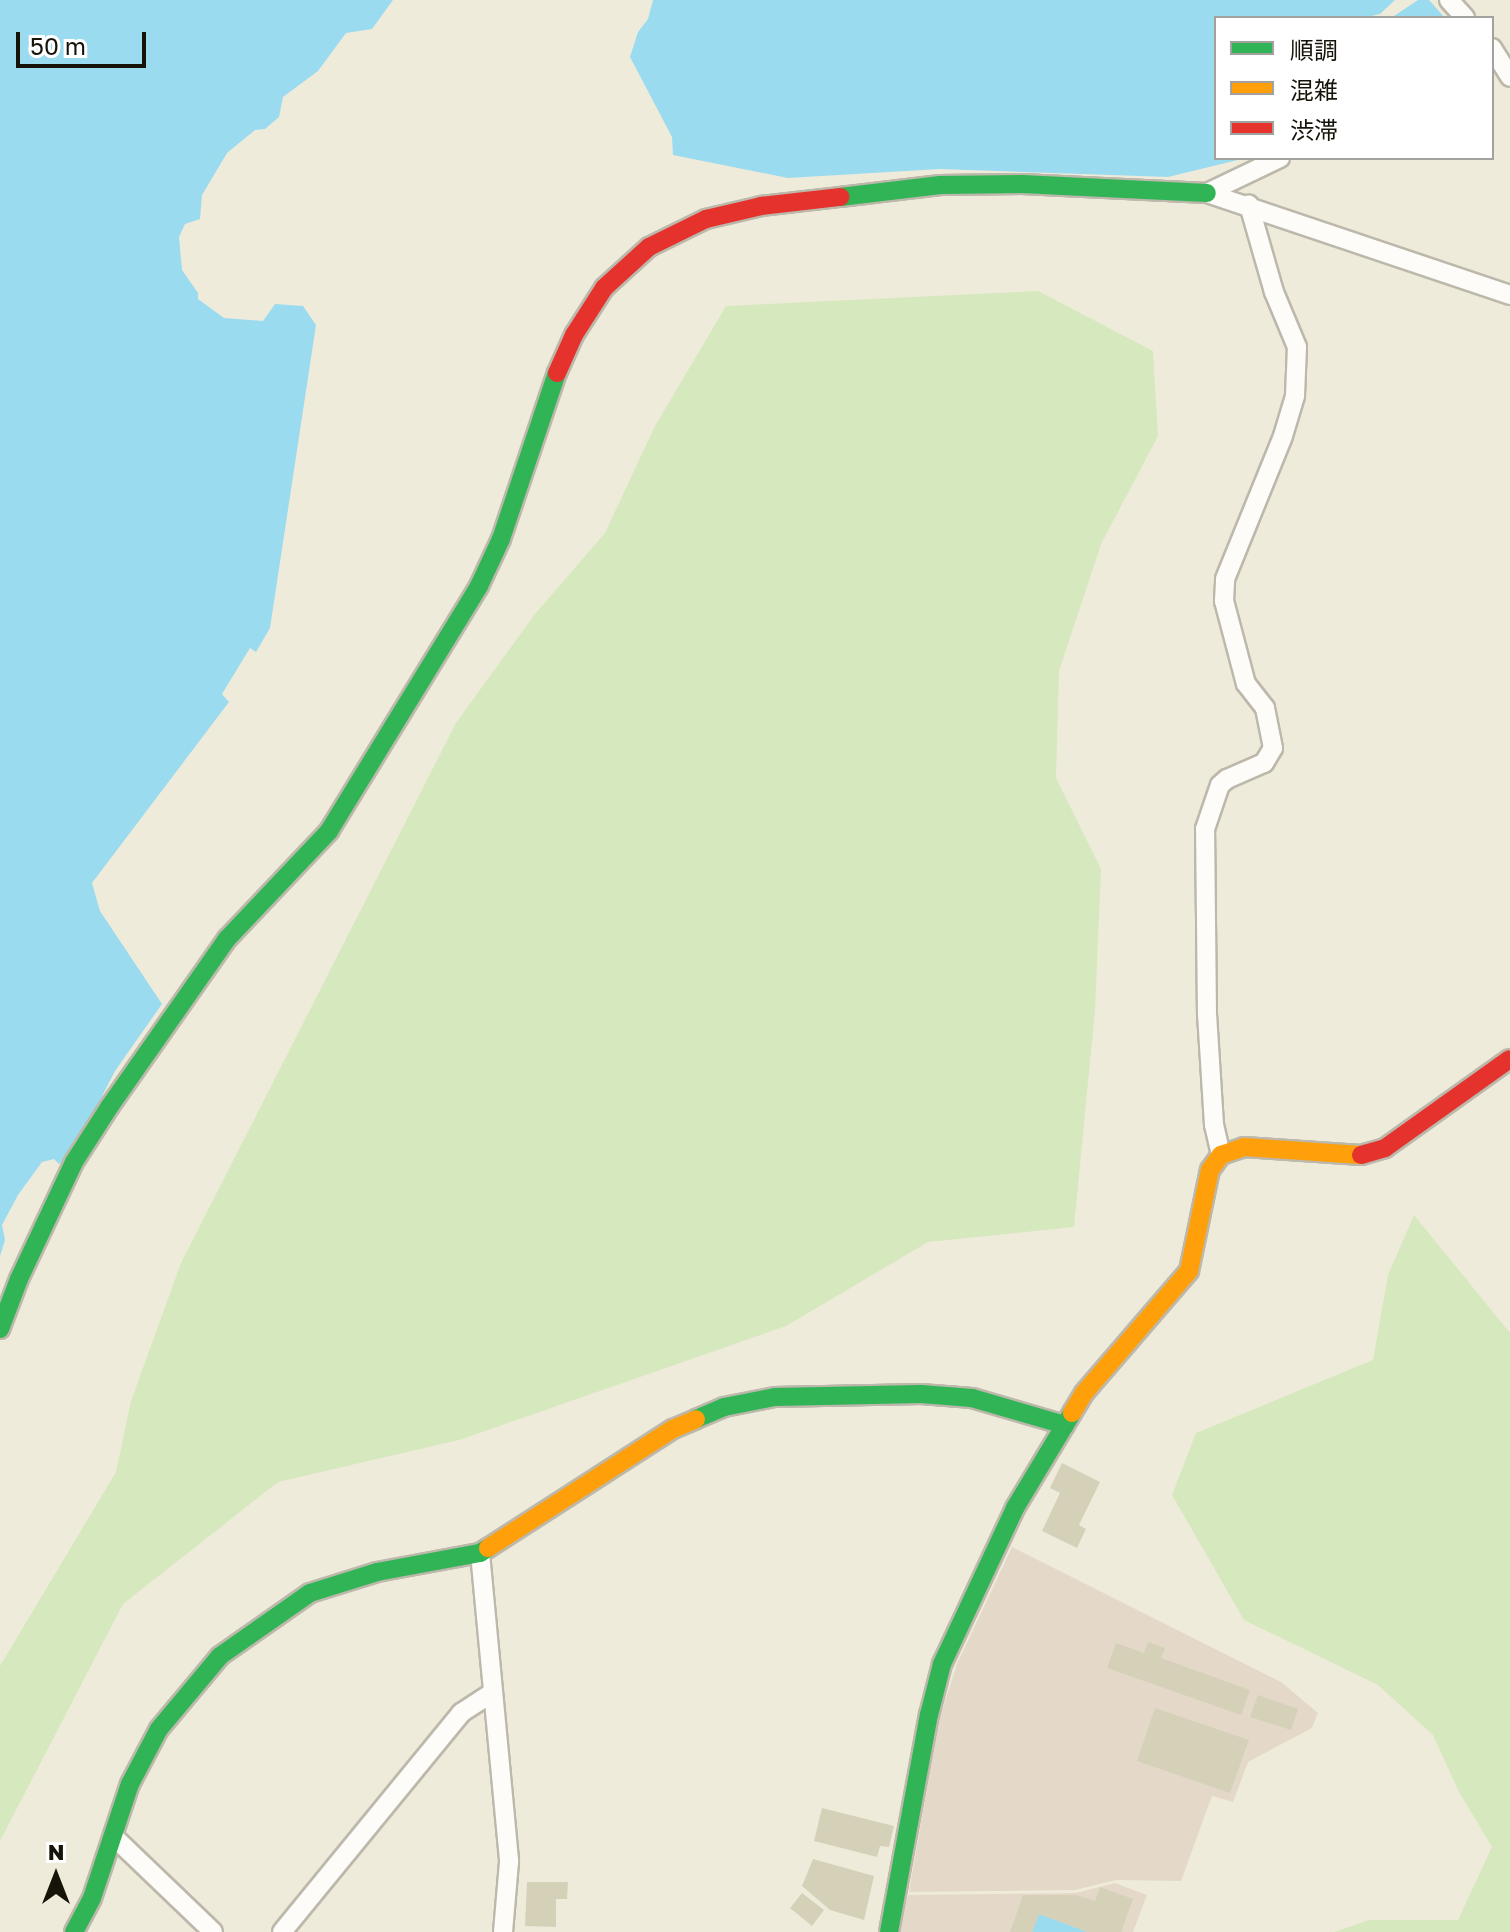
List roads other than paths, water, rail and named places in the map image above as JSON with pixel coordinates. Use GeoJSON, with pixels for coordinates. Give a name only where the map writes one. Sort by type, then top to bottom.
{"type":"FeatureCollection","features":[{"type":"Feature","properties":{"kind":"street"},"geometry":{"type":"LineString","coordinates":[[1449,0],[1463,16]]}},
{"type":"Feature","properties":{"kind":"street"},"geometry":{"type":"LineString","coordinates":[[1499,56],[1510,77]]}},
{"type":"Feature","properties":{"kind":"street"},"geometry":{"type":"LineString","coordinates":[[1207,193],[1276,160]]}},
{"type":"Feature","properties":{"kind":"street"},"geometry":{"type":"LineString","coordinates":[[0,1329],[19,1279],[74,1162],[95,1129],[227,939],[329,831],[479,586],[501,539],[550,389],[574,335],[604,288],[649,247],[706,219],[761,206],[940,185],[1022,184],[1207,193],[1510,295]]}},
{"type":"Feature","properties":{"kind":"street"},"geometry":{"type":"LineString","coordinates":[[1221,1155],[1214,1125],[1207,1015],[1205,829],[1220,785],[1264,763],[1273,748],[1265,708],[1246,684],[1224,601],[1225,579],[1283,436],[1295,396],[1297,347],[1274,292],[1249,205]]}},
{"type":"Feature","properties":{"kind":"street"},"geometry":{"type":"LineString","coordinates":[[889,1932],[942,1664],[1015,1508],[1084,1393],[1189,1271],[1210,1170],[1221,1155],[1244,1147],[1350,1156],[1385,1148],[1510,1059]]}},
{"type":"Feature","properties":{"kind":"street"},"geometry":{"type":"LineString","coordinates":[[74,1932],[92,1898],[130,1784],[159,1729],[220,1656],[310,1593],[377,1572],[480,1553],[673,1429],[724,1407],[775,1397],[921,1394],[972,1398],[1065,1425]]}},
{"type":"Feature","properties":{"kind":"street"},"geometry":{"type":"LineString","coordinates":[[480,1553],[509,1862],[503,1932]]}},
{"type":"Feature","properties":{"kind":"street"},"geometry":{"type":"LineString","coordinates":[[282,1932],[461,1713],[492,1693]]}},
{"type":"Feature","properties":{"kind":"street"},"geometry":{"type":"LineString","coordinates":[[114,1837],[213,1932]]}},
{"type":"Feature","properties":{"kind":"water"},"geometry":{"type":"Polygon","coordinates":[[[0,0],[393,0],[372,29],[346,33],[318,71],[283,97],[279,117],[265,129],[255,130],[227,153],[202,195],[200,219],[185,224],[179,237],[182,270],[198,293],[198,299],[224,318],[263,321],[275,304],[303,306],[316,325],[270,628],[256,652],[250,648],[222,694],[229,702],[92,883],[100,911],[162,1004],[115,1071],[72,1154],[59,1164],[54,1159],[42,1162],[18,1195],[2,1225],[5,1240],[0,1256],[0,0]]]}},
{"type":"Feature","properties":{"kind":"water"},"geometry":{"type":"Polygon","coordinates":[[[653,0],[1395,0],[1380,14],[1372,16],[1214,16],[1214,160],[1238,160],[1168,177],[940,169],[788,178],[673,155],[672,137],[630,57],[638,32],[648,19],[653,0]]]}},
{"type":"Feature","properties":{"kind":"water"},"geometry":{"type":"Polygon","coordinates":[[[1418,0],[1429,0],[1443,16],[1394,16],[1418,0]]]}},
{"type":"Feature","properties":{"kind":"water"},"geometry":{"type":"Polygon","coordinates":[[[1039,1914],[1088,1932],[1032,1932],[1039,1914]]]}}]}
